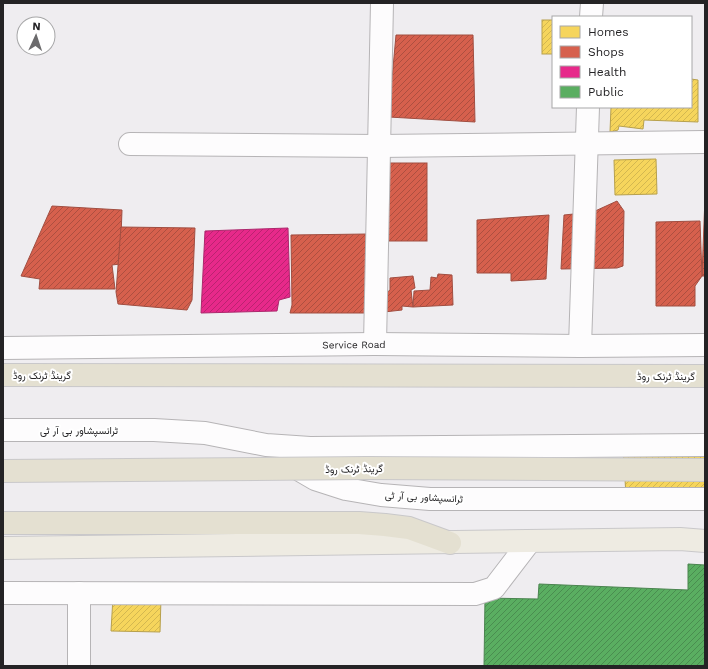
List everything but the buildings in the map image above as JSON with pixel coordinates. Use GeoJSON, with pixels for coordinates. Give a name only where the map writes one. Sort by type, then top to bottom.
{"type":"FeatureCollection","features":[{"type":"Feature","properties":{"kind":"highway","name":"گرینڈ ٹرنک روڈ"},"geometry":{"type":"LineString","coordinates":[[3,374],[705,376]]}},
{"type":"Feature","properties":{"kind":"highway","name":"گرینڈ ٹرنک روڈ"},"geometry":{"type":"LineString","coordinates":[[3,471],[367,468],[705,470]]}},
{"type":"Feature","properties":{"kind":"highway"},"geometry":{"type":"LineString","coordinates":[[3,523],[359,523],[409,528],[450,543]]}},
{"type":"Feature","properties":{"kind":"main road"},"geometry":{"type":"LineString","coordinates":[[3,548],[672,539],[705,541]]}},
{"type":"Feature","properties":{"kind":"street"},"geometry":{"type":"LineString","coordinates":[[375,344],[382,3]]}},
{"type":"Feature","properties":{"kind":"street"},"geometry":{"type":"LineString","coordinates":[[592,3],[592,16]]}},
{"type":"Feature","properties":{"kind":"street"},"geometry":{"type":"LineString","coordinates":[[580,346],[588,108]]}},
{"type":"Feature","properties":{"kind":"street"},"geometry":{"type":"LineString","coordinates":[[130,144],[379,146],[587,145],[705,142]]}},
{"type":"Feature","properties":{"kind":"street","name":"Service Road"},"geometry":{"type":"LineString","coordinates":[[3,348],[375,344],[580,346],[705,345]]}},
{"type":"Feature","properties":{"kind":"street","name":"ٹرانسپشاور بی آر ٹی"},"geometry":{"type":"LineString","coordinates":[[3,430],[154,430],[205,433],[266,445],[310,448],[705,444]]}},
{"type":"Feature","properties":{"kind":"street","name":"ٹرانسپشاور بی آر ٹی"},"geometry":{"type":"LineString","coordinates":[[154,430],[219,443],[263,454],[290,465],[314,479],[346,489],[381,495],[430,499],[705,499]]}},
{"type":"Feature","properties":{"kind":"street"},"geometry":{"type":"LineString","coordinates":[[3,593],[475,594],[494,588],[530,542]]}},
{"type":"Feature","properties":{"kind":"street"},"geometry":{"type":"LineString","coordinates":[[79,593],[79,666]]}}]}
